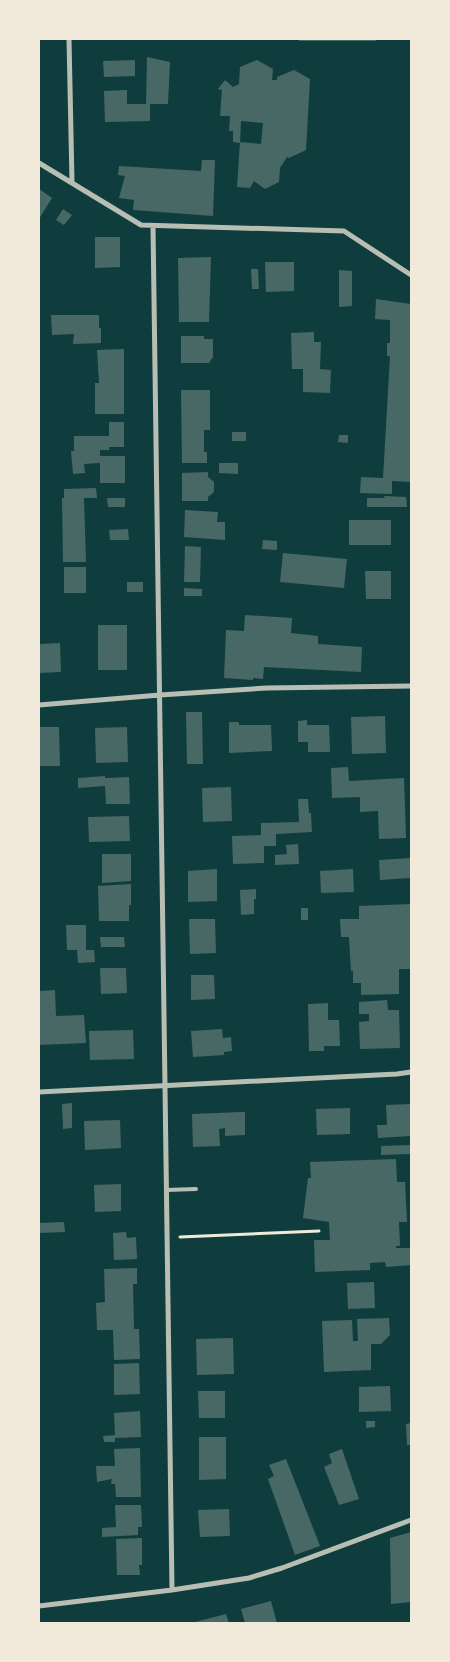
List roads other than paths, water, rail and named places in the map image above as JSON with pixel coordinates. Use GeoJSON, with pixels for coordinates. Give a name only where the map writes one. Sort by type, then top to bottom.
{"type":"FeatureCollection","features":[{"type":"Feature","properties":{"kind":"street"},"geometry":{"type":"LineString","coordinates":[[69,39],[72,182]]}},
{"type":"Feature","properties":{"kind":"street"},"geometry":{"type":"LineString","coordinates":[[39,163],[142,225],[344,231],[411,275]]}},
{"type":"Feature","properties":{"kind":"street"},"geometry":{"type":"LineString","coordinates":[[153,226],[172,1590]]}},
{"type":"Feature","properties":{"kind":"street"},"geometry":{"type":"LineString","coordinates":[[39,705],[267,688],[411,686]]}},
{"type":"Feature","properties":{"kind":"street"},"geometry":{"type":"LineString","coordinates":[[39,1092],[411,1072]]}},
{"type":"Feature","properties":{"kind":"street"},"geometry":{"type":"LineString","coordinates":[[39,1606],[172,1590],[248,1578],[282,1568],[411,1520]]}},
{"type":"Feature","properties":{"kind":"lane"},"geometry":{"type":"LineString","coordinates":[[166,1190],[196,1188]]}}]}
